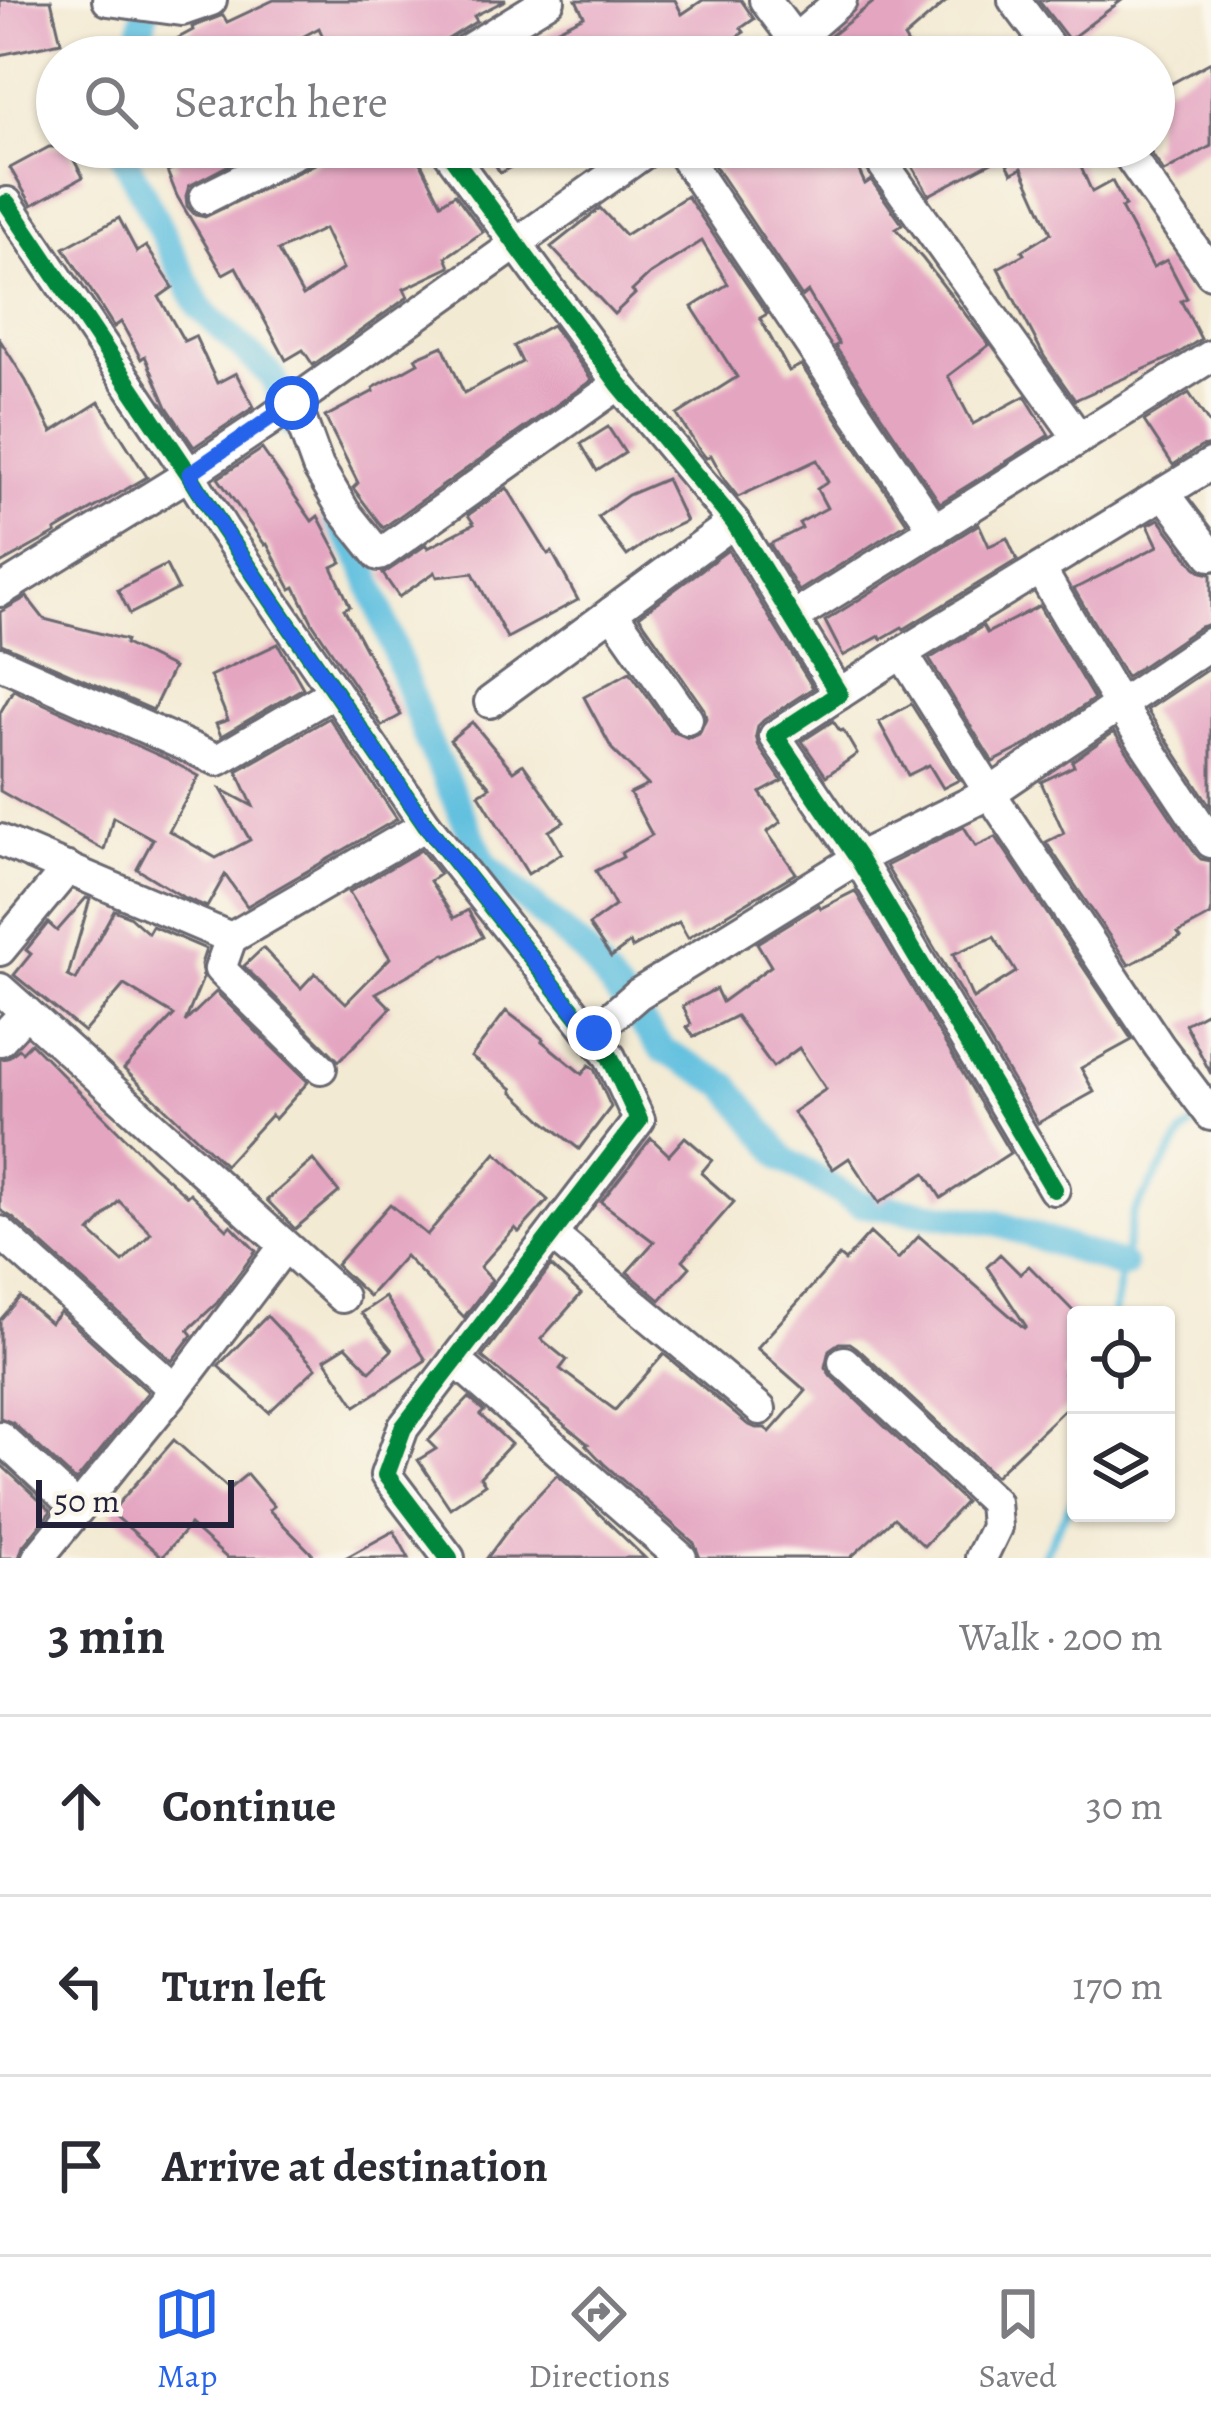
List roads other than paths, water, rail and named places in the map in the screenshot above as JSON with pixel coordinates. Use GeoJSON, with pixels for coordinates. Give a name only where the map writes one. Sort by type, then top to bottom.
{"type":"FeatureCollection","features":[{"type":"Feature","properties":{"kind":"street"},"geometry":{"type":"LineString","coordinates":[[108,0],[197,5]]}},
{"type":"Feature","properties":{"kind":"street"},"geometry":{"type":"LineString","coordinates":[[490,36],[549,0]]}},
{"type":"Feature","properties":{"kind":"street"},"geometry":{"type":"LineString","coordinates":[[765,0],[784,36]]}},
{"type":"Feature","properties":{"kind":"street"},"geometry":{"type":"LineString","coordinates":[[806,36],[841,0]]}},
{"type":"Feature","properties":{"kind":"street"},"geometry":{"type":"LineString","coordinates":[[1014,0],[1041,36]]}},
{"type":"Feature","properties":{"kind":"street"},"geometry":{"type":"LineString","coordinates":[[205,198],[264,168]]}},
{"type":"Feature","properties":{"kind":"street"},"geometry":{"type":"LineString","coordinates":[[460,168],[619,384],[734,522],[839,694]]}},
{"type":"Feature","properties":{"kind":"street"},"geometry":{"type":"LineString","coordinates":[[0,591],[189,474],[623,168]]}},
{"type":"Feature","properties":{"kind":"street"},"geometry":{"type":"LineString","coordinates":[[692,168],[934,530]]}},
{"type":"Feature","properties":{"kind":"street"},"geometry":{"type":"LineString","coordinates":[[886,168],[1078,437]]}},
{"type":"Feature","properties":{"kind":"street"},"geometry":{"type":"LineString","coordinates":[[1139,168],[1206,254]]}},
{"type":"Feature","properties":{"kind":"street"},"geometry":{"type":"LineString","coordinates":[[7,203],[426,825],[610,1057],[639,1120],[403,1428],[386,1475],[448,1558]]}},
{"type":"Feature","properties":{"kind":"street"},"geometry":{"type":"LineString","coordinates":[[794,617],[1211,356]]}},
{"type":"Feature","properties":{"kind":"street"},"geometry":{"type":"LineString","coordinates":[[284,409],[344,512],[379,555],[619,384]]}},
{"type":"Feature","properties":{"kind":"street"},"geometry":{"type":"LineString","coordinates":[[1054,1189],[858,858],[775,736],[1211,464]]}},
{"type":"Feature","properties":{"kind":"street"},"geometry":{"type":"LineString","coordinates":[[1165,494],[1211,555]]}},
{"type":"Feature","properties":{"kind":"street"},"geometry":{"type":"LineString","coordinates":[[490,702],[734,522]]}},
{"type":"Feature","properties":{"kind":"street"},"geometry":{"type":"LineString","coordinates":[[1040,569],[1119,704],[1211,842]]}},
{"type":"Feature","properties":{"kind":"street"},"geometry":{"type":"LineString","coordinates":[[612,612],[688,719]]}},
{"type":"Feature","properties":{"kind":"street"},"geometry":{"type":"LineString","coordinates":[[593,1034],[638,994],[858,858],[990,793],[1211,643]]}},
{"type":"Feature","properties":{"kind":"street"},"geometry":{"type":"LineString","coordinates":[[902,653],[1159,1046],[1211,1114]]}},
{"type":"Feature","properties":{"kind":"street"},"geometry":{"type":"LineString","coordinates":[[0,663],[218,760],[334,692]]}},
{"type":"Feature","properties":{"kind":"street"},"geometry":{"type":"LineString","coordinates":[[321,1068],[220,969],[231,938],[426,825]]}},
{"type":"Feature","properties":{"kind":"street"},"geometry":{"type":"LineString","coordinates":[[0,840],[231,938]]}},
{"type":"Feature","properties":{"kind":"street"},"geometry":{"type":"LineString","coordinates":[[0,950],[68,868]]}},
{"type":"Feature","properties":{"kind":"street"},"geometry":{"type":"LineString","coordinates":[[0,989],[342,1297]]}},
{"type":"Feature","properties":{"kind":"street"},"geometry":{"type":"LineString","coordinates":[[0,1040],[26,1012]]}},
{"type":"Feature","properties":{"kind":"street"},"geometry":{"type":"LineString","coordinates":[[0,1232],[175,1390]]}},
{"type":"Feature","properties":{"kind":"street"},"geometry":{"type":"LineString","coordinates":[[552,1235],[760,1409]]}},
{"type":"Feature","properties":{"kind":"street"},"geometry":{"type":"LineString","coordinates":[[38,1558],[284,1247]]}},
{"type":"Feature","properties":{"kind":"street"},"geometry":{"type":"LineString","coordinates":[[455,1360],[681,1558]]}},
{"type":"Feature","properties":{"kind":"street"},"geometry":{"type":"LineString","coordinates":[[844,1362],[994,1502],[996,1527],[981,1558]]}},
{"type":"Feature","properties":{"kind":"street"},"geometry":{"type":"LineString","coordinates":[[0,1437],[77,1508]]}},
{"type":"Feature","properties":{"kind":"waterway"},"geometry":{"type":"LineString","coordinates":[[140,36],[148,0]]}},
{"type":"Feature","properties":{"kind":"waterway"},"geometry":{"type":"LineString","coordinates":[[130,168],[200,308],[273,377],[292,424]]}},
{"type":"Feature","properties":{"kind":"waterway"},"geometry":{"type":"LineString","coordinates":[[337,518],[363,563],[426,737],[485,864],[584,951],[663,1050],[727,1085],[784,1159],[860,1204],[996,1223],[1123,1266]]}},
{"type":"Feature","properties":{"kind":"waterway"},"geometry":{"type":"LineString","coordinates":[[1115,1306],[1133,1214],[1191,1127]]}},
{"type":"Feature","properties":{"kind":"waterway"},"geometry":{"type":"LineString","coordinates":[[1042,1558],[1067,1510]]}}]}
